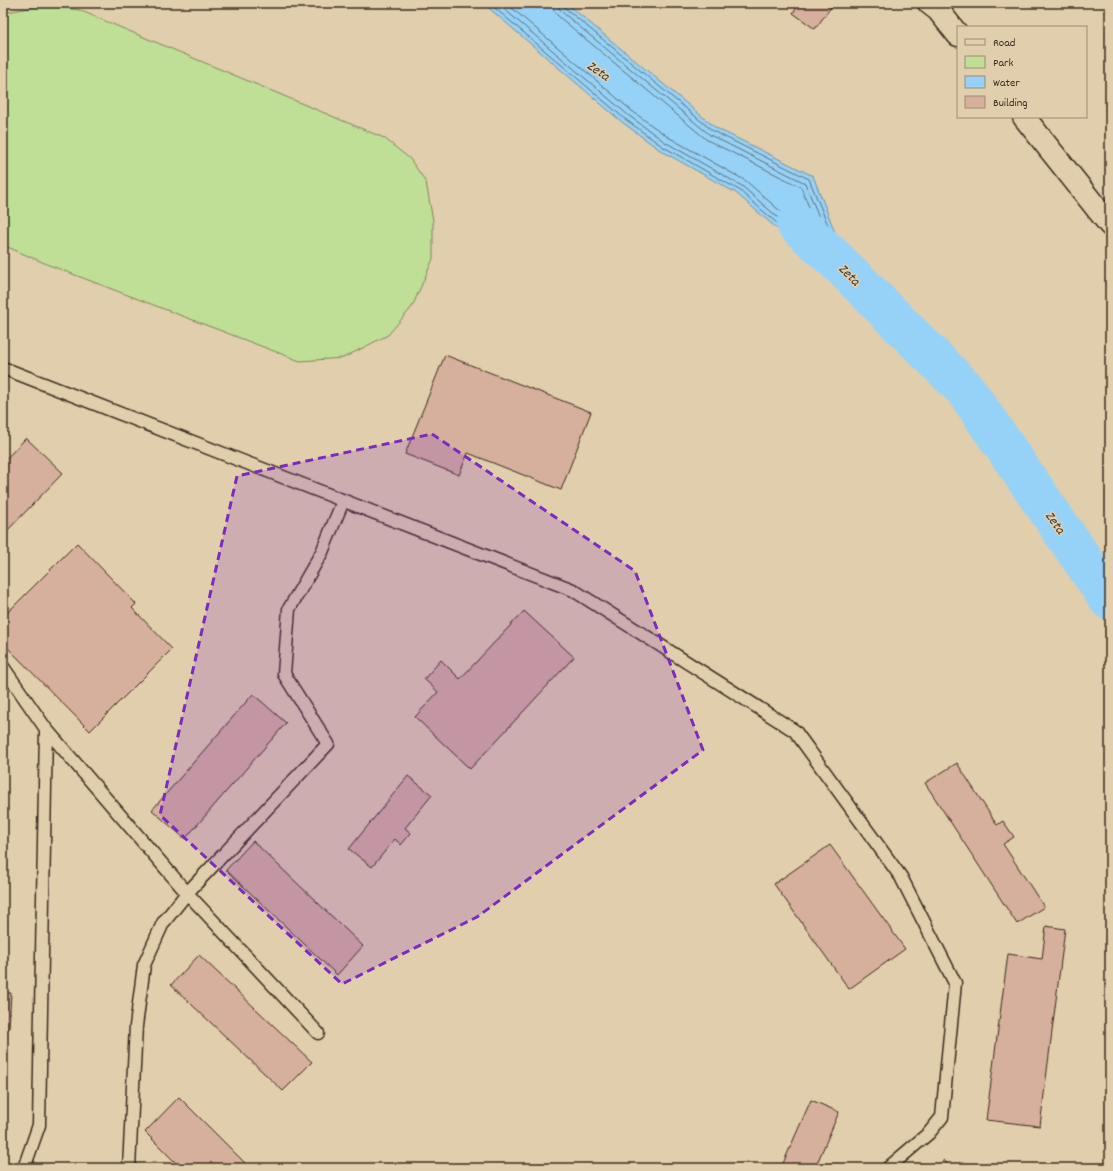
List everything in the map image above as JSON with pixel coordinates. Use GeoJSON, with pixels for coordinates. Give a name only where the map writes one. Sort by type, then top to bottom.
{"type":"FeatureCollection","features":[{"type":"Feature","properties":{"kind":"street"},"geometry":{"type":"LineString","coordinates":[[930,3],[938,10],[957,34]]}},
{"type":"Feature","properties":{"kind":"street"},"geometry":{"type":"LineString","coordinates":[[1025,118],[1110,224]]}},
{"type":"Feature","properties":{"kind":"lane"},"geometry":{"type":"LineString","coordinates":[[3,368],[573,590],[795,731],[901,877],[955,983],[942,1117],[929,1133],[888,1168]]}},
{"type":"Feature","properties":{"kind":"lane"},"geometry":{"type":"LineString","coordinates":[[129,1168],[136,1026],[144,965],[163,923],[187,893],[328,744],[284,674],[289,609],[322,552],[343,501]]}},
{"type":"Feature","properties":{"kind":"lane"},"geometry":{"type":"LineString","coordinates":[[3,667],[46,729],[187,893],[318,1033]]}},
{"type":"Feature","properties":{"kind":"lane"},"geometry":{"type":"LineString","coordinates":[[24,1168],[39,1125],[46,729]]}},
{"type":"Feature","properties":{"kind":"highlighted area"},"geometry":{"type":"Polygon","coordinates":[[[432,434],[635,571],[703,750],[477,917],[342,984],[160,815],[237,476],[432,434]]]}},
{"type":"Feature","properties":{"kind":"green space"},"geometry":{"type":"Polygon","coordinates":[[[45,5],[79,10],[384,138],[410,159],[426,182],[433,221],[433,259],[412,307],[388,335],[343,358],[300,361],[49,265],[3,245],[3,13],[45,5]]]}},
{"type":"Feature","properties":{"kind":"water"},"geometry":{"type":"Polygon","coordinates":[[[483,3],[566,3],[716,128],[813,176],[840,245],[838,262],[826,271],[736,193],[660,150],[622,122],[483,3]]]}},
{"type":"Feature","properties":{"kind":"building"},"geometry":{"type":"Polygon","coordinates":[[[800,3],[834,3],[815,29],[793,13],[800,3]]]}},
{"type":"Feature","properties":{"kind":"building"},"geometry":{"type":"Polygon","coordinates":[[[445,355],[591,412],[561,490],[468,453],[459,475],[405,454],[445,355]]]}},
{"type":"Feature","properties":{"kind":"building"},"geometry":{"type":"Polygon","coordinates":[[[26,438],[63,473],[3,535],[3,462],[26,438]]]}},
{"type":"Feature","properties":{"kind":"building"},"geometry":{"type":"Polygon","coordinates":[[[77,543],[136,604],[132,608],[172,649],[90,731],[3,643],[3,617],[77,543]]]}},
{"type":"Feature","properties":{"kind":"building"},"geometry":{"type":"Polygon","coordinates":[[[524,611],[574,657],[470,769],[415,717],[438,692],[424,679],[441,660],[460,679],[524,611]]]}},
{"type":"Feature","properties":{"kind":"building"},"geometry":{"type":"Polygon","coordinates":[[[253,694],[286,723],[185,839],[152,810],[253,694]]]}},
{"type":"Feature","properties":{"kind":"building"},"geometry":{"type":"Polygon","coordinates":[[[957,763],[997,825],[1003,821],[1014,837],[1003,844],[1044,907],[1017,924],[925,783],[957,763]]]}},
{"type":"Feature","properties":{"kind":"building"},"geometry":{"type":"Polygon","coordinates":[[[408,776],[432,795],[405,828],[411,833],[401,845],[395,839],[372,867],[349,849],[408,776]]]}},
{"type":"Feature","properties":{"kind":"building"},"geometry":{"type":"Polygon","coordinates":[[[253,841],[363,946],[337,975],[226,870],[253,841]]]}},
{"type":"Feature","properties":{"kind":"building"},"geometry":{"type":"Polygon","coordinates":[[[830,845],[905,949],[849,989],[774,884],[830,845]]]}},
{"type":"Feature","properties":{"kind":"building"},"geometry":{"type":"Polygon","coordinates":[[[1046,926],[1065,929],[1040,1126],[986,1120],[1008,954],[1042,959],[1046,926]]]}},
{"type":"Feature","properties":{"kind":"building"},"geometry":{"type":"Polygon","coordinates":[[[199,955],[312,1062],[283,1091],[171,985],[199,955]]]}},
{"type":"Feature","properties":{"kind":"building"},"geometry":{"type":"Polygon","coordinates":[[[3,993],[11,993],[9,1029],[3,1029],[3,993]]]}},
{"type":"Feature","properties":{"kind":"building"},"geometry":{"type":"Polygon","coordinates":[[[179,1097],[250,1168],[181,1168],[145,1132],[179,1097]]]}},
{"type":"Feature","properties":{"kind":"building"},"geometry":{"type":"Polygon","coordinates":[[[811,1100],[839,1112],[815,1168],[781,1168],[811,1100]]]}},
{"type":"Feature","properties":{"kind":"building"},"geometry":{"type":"Polygon","coordinates":[[[944,1160],[951,1168],[935,1168],[944,1160]]]}},
{"type":"Feature","properties":{"kind":"waterway","name":"Zeta"},"geometry":{"type":"LineString","coordinates":[[797,224],[838,262],[965,389],[1110,600]]}}]}
